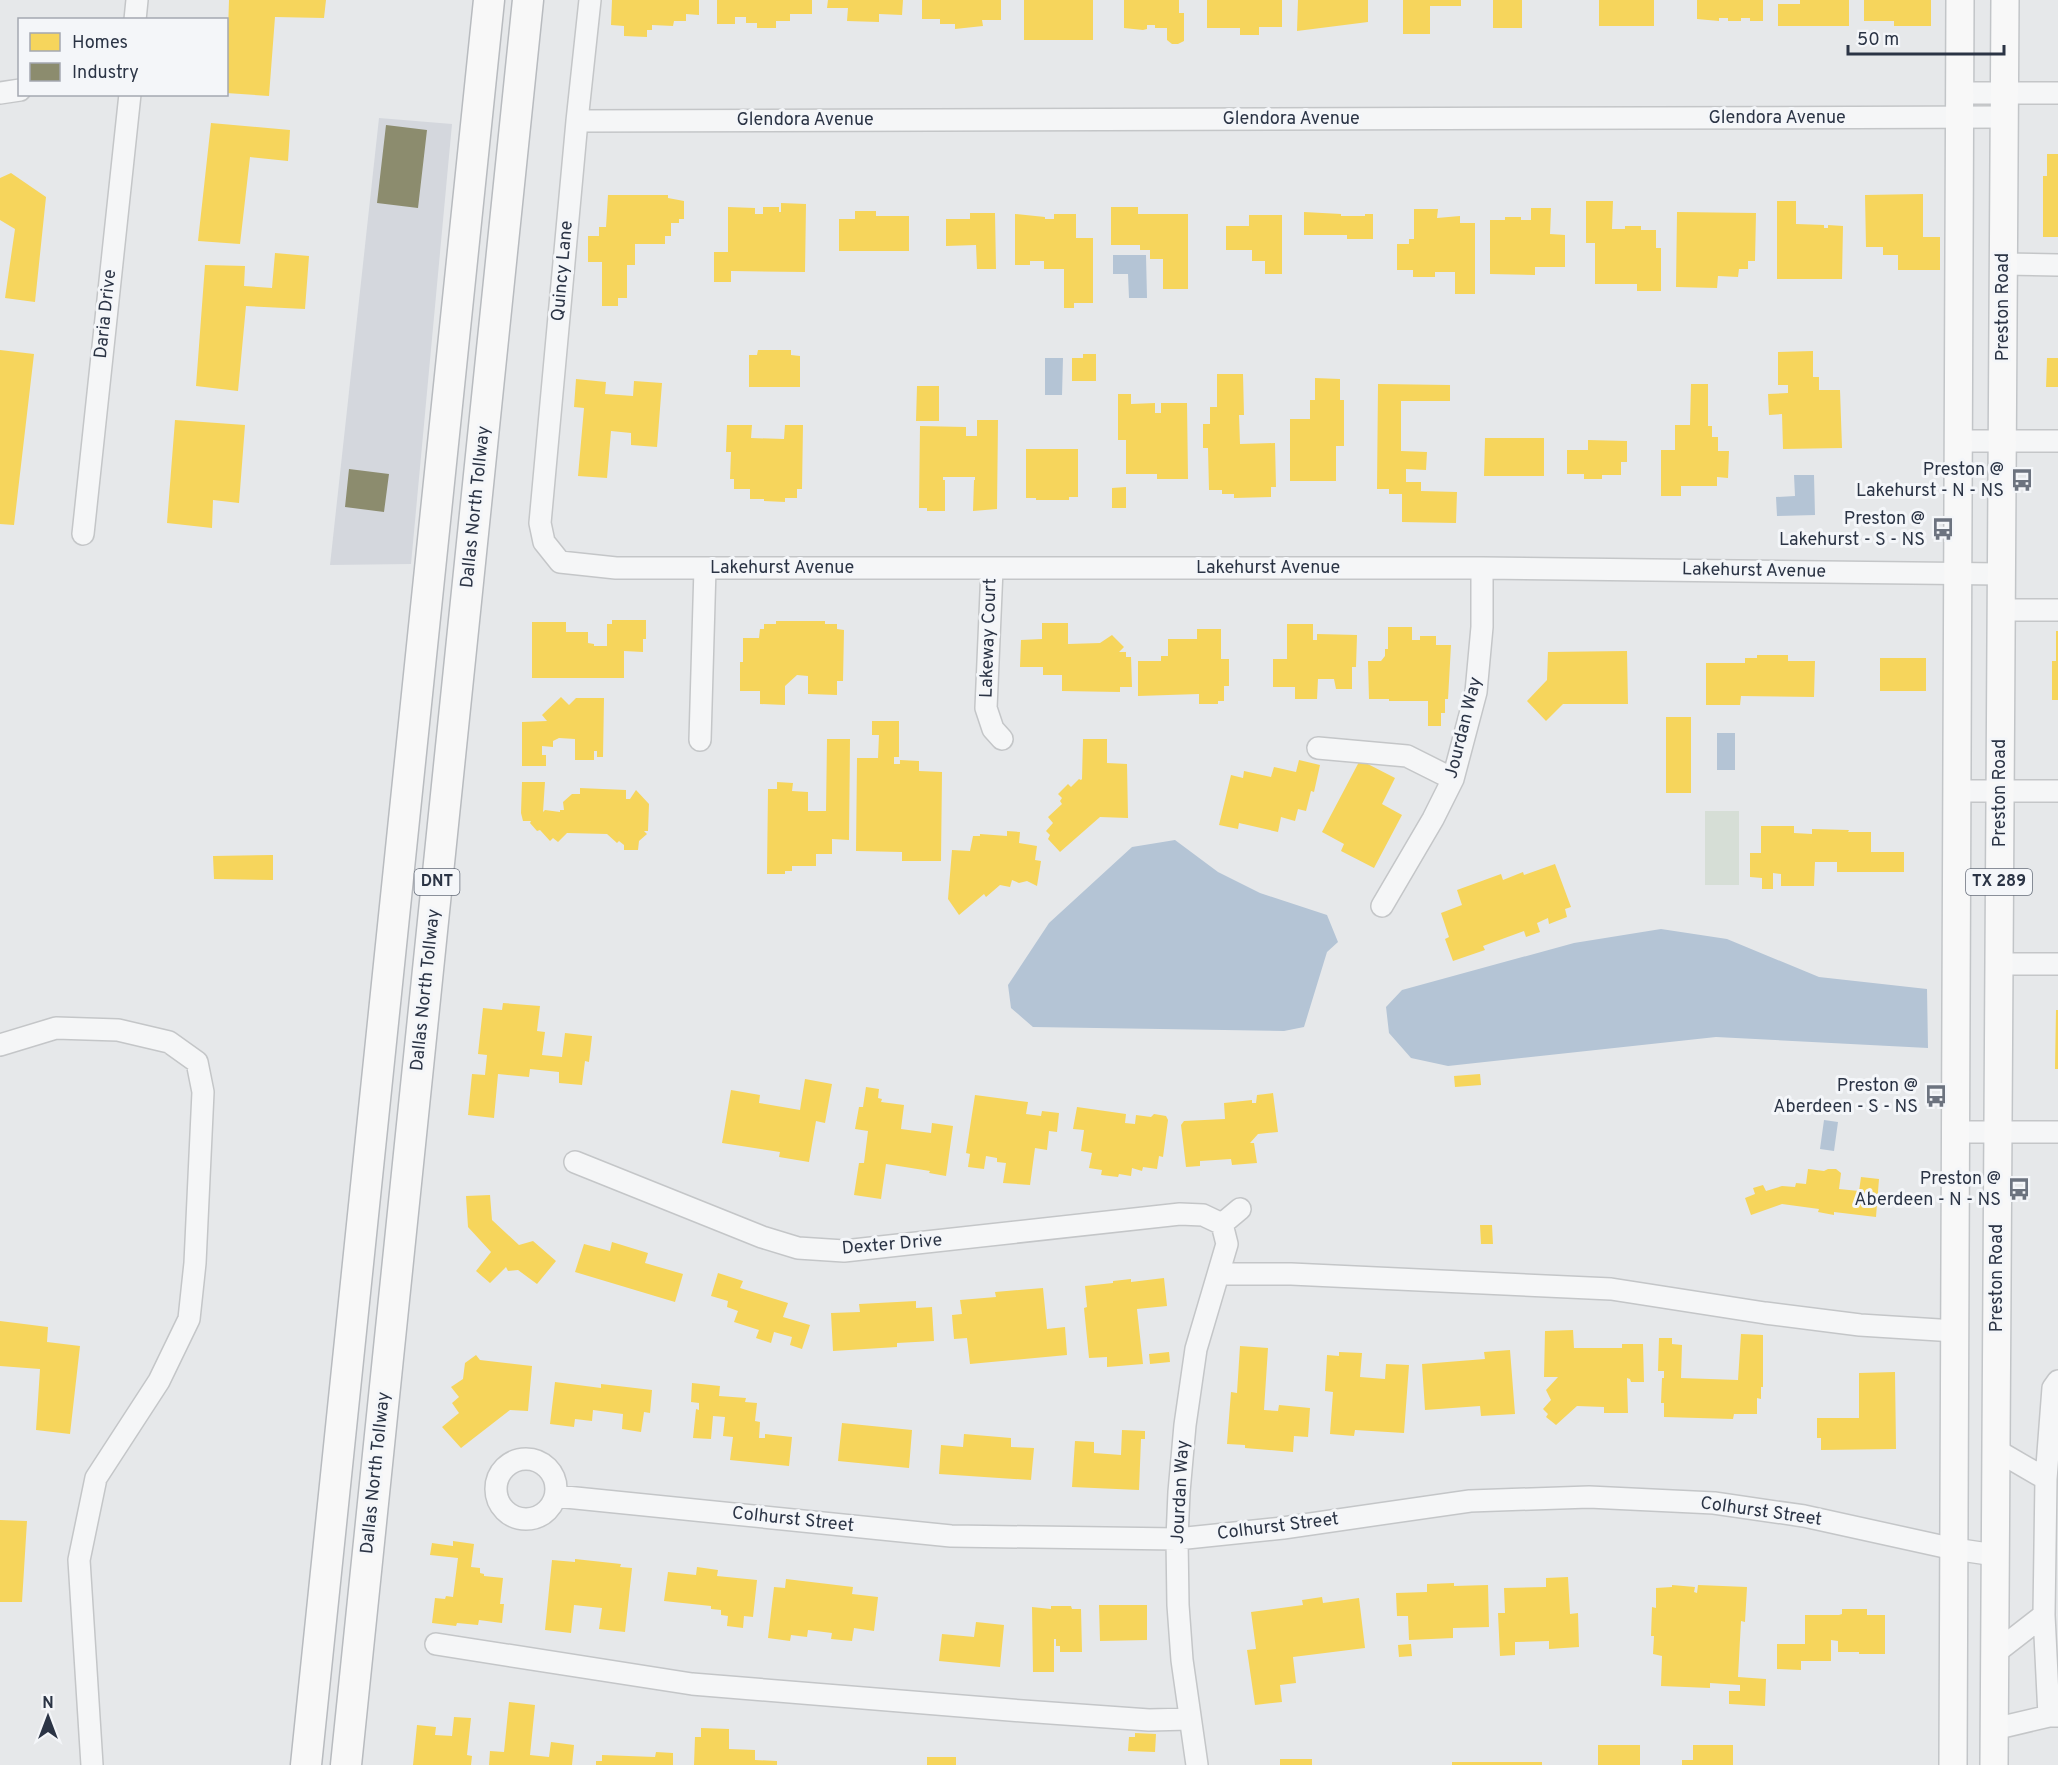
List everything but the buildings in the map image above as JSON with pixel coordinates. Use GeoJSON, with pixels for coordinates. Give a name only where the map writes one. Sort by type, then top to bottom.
{"type":"FeatureCollection","features":[{"type":"Feature","properties":{"kind":"highway","name":"DNT"},"geometry":{"type":"LineString","coordinates":[[306,1765],[489,0]]}},
{"type":"Feature","properties":{"kind":"highway","name":"Dallas North Tollway"},"geometry":{"type":"LineString","coordinates":[[346,1765],[528,0]]}},
{"type":"Feature","properties":{"kind":"main road","name":"TX 289"},"geometry":{"type":"LineString","coordinates":[[1953,1765],[1960,0]]}},
{"type":"Feature","properties":{"kind":"main road","name":"Preston Road"},"geometry":{"type":"LineString","coordinates":[[1994,1765],[2005,0]]}},
{"type":"Feature","properties":{"kind":"main road"},"geometry":{"type":"LineString","coordinates":[[1955,1331],[1996,1333]]}},
{"type":"Feature","properties":{"kind":"street"},"geometry":{"type":"LineString","coordinates":[[135,18],[137,0]]}},
{"type":"Feature","properties":{"kind":"street","name":"Quincy Lane"},"geometry":{"type":"LineString","coordinates":[[544,542],[540,523],[590,0]]}},
{"type":"Feature","properties":{"kind":"street"},"geometry":{"type":"LineString","coordinates":[[0,93],[18,90]]}},
{"type":"Feature","properties":{"kind":"street","name":"Glendora Avenue"},"geometry":{"type":"LineString","coordinates":[[577,121],[2004,105],[2058,93]]}},
{"type":"Feature","properties":{"kind":"street","name":"Daria Drive"},"geometry":{"type":"LineString","coordinates":[[82,534],[129,96]]}},
{"type":"Feature","properties":{"kind":"street"},"geometry":{"type":"LineString","coordinates":[[2004,264],[2058,265]]}},
{"type":"Feature","properties":{"kind":"street"},"geometry":{"type":"LineString","coordinates":[[1958,441],[2058,441]]}},
{"type":"Feature","properties":{"kind":"street","name":"Lakehurst Avenue"},"geometry":{"type":"LineString","coordinates":[[544,542],[560,562],[616,568],[1482,568],[2001,574]]}},
{"type":"Feature","properties":{"kind":"street"},"geometry":{"type":"LineString","coordinates":[[700,740],[705,568]]}},
{"type":"Feature","properties":{"kind":"street","name":"Jourdan Way"},"geometry":{"type":"LineString","coordinates":[[1382,906],[1433,819],[1453,779],[1476,692],[1482,627],[1482,568]]}},
{"type":"Feature","properties":{"kind":"street","name":"Lakeway Court"},"geometry":{"type":"LineString","coordinates":[[992,569],[986,708],[993,729],[1002,739]]}},
{"type":"Feature","properties":{"kind":"street"},"geometry":{"type":"LineString","coordinates":[[2001,610],[2058,610]]}},
{"type":"Feature","properties":{"kind":"street"},"geometry":{"type":"LineString","coordinates":[[1318,748],[1407,756],[1453,779]]}},
{"type":"Feature","properties":{"kind":"street"},"geometry":{"type":"LineString","coordinates":[[1957,791],[2058,791]]}},
{"type":"Feature","properties":{"kind":"street"},"geometry":{"type":"LineString","coordinates":[[1999,964],[2058,964]]}},
{"type":"Feature","properties":{"kind":"street"},"geometry":{"type":"LineString","coordinates":[[0,1045],[56,1028],[118,1030],[170,1042],[197,1062],[203,1092],[195,1263],[189,1319],[159,1381],[96,1478],[79,1560],[92,1765]]}},
{"type":"Feature","properties":{"kind":"street"},"geometry":{"type":"LineString","coordinates":[[1956,1132],[2058,1132]]}},
{"type":"Feature","properties":{"kind":"street","name":"Dexter Drive"},"geometry":{"type":"LineString","coordinates":[[575,1162],[762,1237],[798,1248],[844,1251],[1180,1214],[1203,1215],[1222,1224]]}},
{"type":"Feature","properties":{"kind":"street"},"geometry":{"type":"LineString","coordinates":[[1222,1224],[1240,1209]]}},
{"type":"Feature","properties":{"kind":"street","name":"Jourdan Way"},"geometry":{"type":"LineString","coordinates":[[1197,1765],[1182,1660],[1177,1539],[1185,1425],[1196,1349],[1227,1244],[1222,1224]]}},
{"type":"Feature","properties":{"kind":"street"},"geometry":{"type":"LineString","coordinates":[[1219,1274],[1303,1274],[1611,1289],[1789,1316],[1955,1331]]}},
{"type":"Feature","properties":{"kind":"street"},"geometry":{"type":"LineString","coordinates":[[1994,1729],[2053,1716],[2044,1615],[2046,1479],[2053,1388],[2058,1381]]}},
{"type":"Feature","properties":{"kind":"street"},"geometry":{"type":"LineString","coordinates":[[1996,1450],[2046,1479]]}},
{"type":"Feature","properties":{"kind":"street","name":"Colhurst Street"},"geometry":{"type":"LineString","coordinates":[[556,1496],[951,1536],[1177,1539],[1283,1528],[1470,1500],[1589,1497],[1714,1503],[1804,1516],[1995,1556]]}},
{"type":"Feature","properties":{"kind":"street"},"geometry":{"type":"LineString","coordinates":[[1995,1653],[2044,1615]]}},
{"type":"Feature","properties":{"kind":"street"},"geometry":{"type":"LineString","coordinates":[[436,1644],[692,1684],[1149,1720],[1190,1719]]}},
{"type":"Feature","properties":{"kind":"shaded area"},"geometry":{"type":"Polygon","coordinates":[[[379,118],[452,124],[411,564],[330,565],[379,118]]]}},
{"type":"Feature","properties":{"kind":"shaded area"},"geometry":{"type":"Polygon","coordinates":[[[1705,811],[1739,811],[1739,885],[1705,885],[1705,811]]]}},
{"type":"Feature","properties":{"kind":"water"},"geometry":{"type":"Polygon","coordinates":[[[1113,255],[1146,255],[1147,298],[1129,298],[1128,274],[1113,274],[1113,255]]]}},
{"type":"Feature","properties":{"kind":"water"},"geometry":{"type":"Polygon","coordinates":[[[1045,358],[1063,358],[1062,395],[1045,395],[1045,358]]]}},
{"type":"Feature","properties":{"kind":"water"},"geometry":{"type":"Polygon","coordinates":[[[1794,475],[1814,475],[1815,515],[1777,516],[1776,497],[1795,496],[1794,475]]]}},
{"type":"Feature","properties":{"kind":"water"},"geometry":{"type":"Polygon","coordinates":[[[1717,733],[1735,733],[1735,770],[1717,770],[1717,733]]]}},
{"type":"Feature","properties":{"kind":"water"},"geometry":{"type":"Polygon","coordinates":[[[1175,840],[1218,872],[1260,893],[1327,915],[1338,942],[1327,952],[1304,1027],[1284,1031],[1033,1027],[1011,1008],[1008,985],[1049,923],[1132,847],[1175,840]]]}},
{"type":"Feature","properties":{"kind":"water"},"geometry":{"type":"Polygon","coordinates":[[[1661,929],[1727,939],[1819,977],[1927,989],[1928,1048],[1716,1037],[1448,1066],[1411,1058],[1389,1033],[1386,1007],[1402,990],[1574,943],[1661,929]]]}},
{"type":"Feature","properties":{"kind":"water"},"geometry":{"type":"Polygon","coordinates":[[[1824,1120],[1838,1122],[1834,1151],[1820,1149],[1824,1120]]]}},
{"type":"Feature","properties":{"kind":"place","name":"Preston @ Lakehurst - N - NS"},"geometry":{"type":"Point","coordinates":[2022,480]}},
{"type":"Feature","properties":{"kind":"place","name":"Preston @ Lakehurst - S - NS"},"geometry":{"type":"Point","coordinates":[1943,529]}},
{"type":"Feature","properties":{"kind":"place","name":"Preston @ Aberdeen - S - NS"},"geometry":{"type":"Point","coordinates":[1936,1096]}},
{"type":"Feature","properties":{"kind":"place","name":"Preston @ Aberdeen - N - NS"},"geometry":{"type":"Point","coordinates":[2019,1189]}}]}
